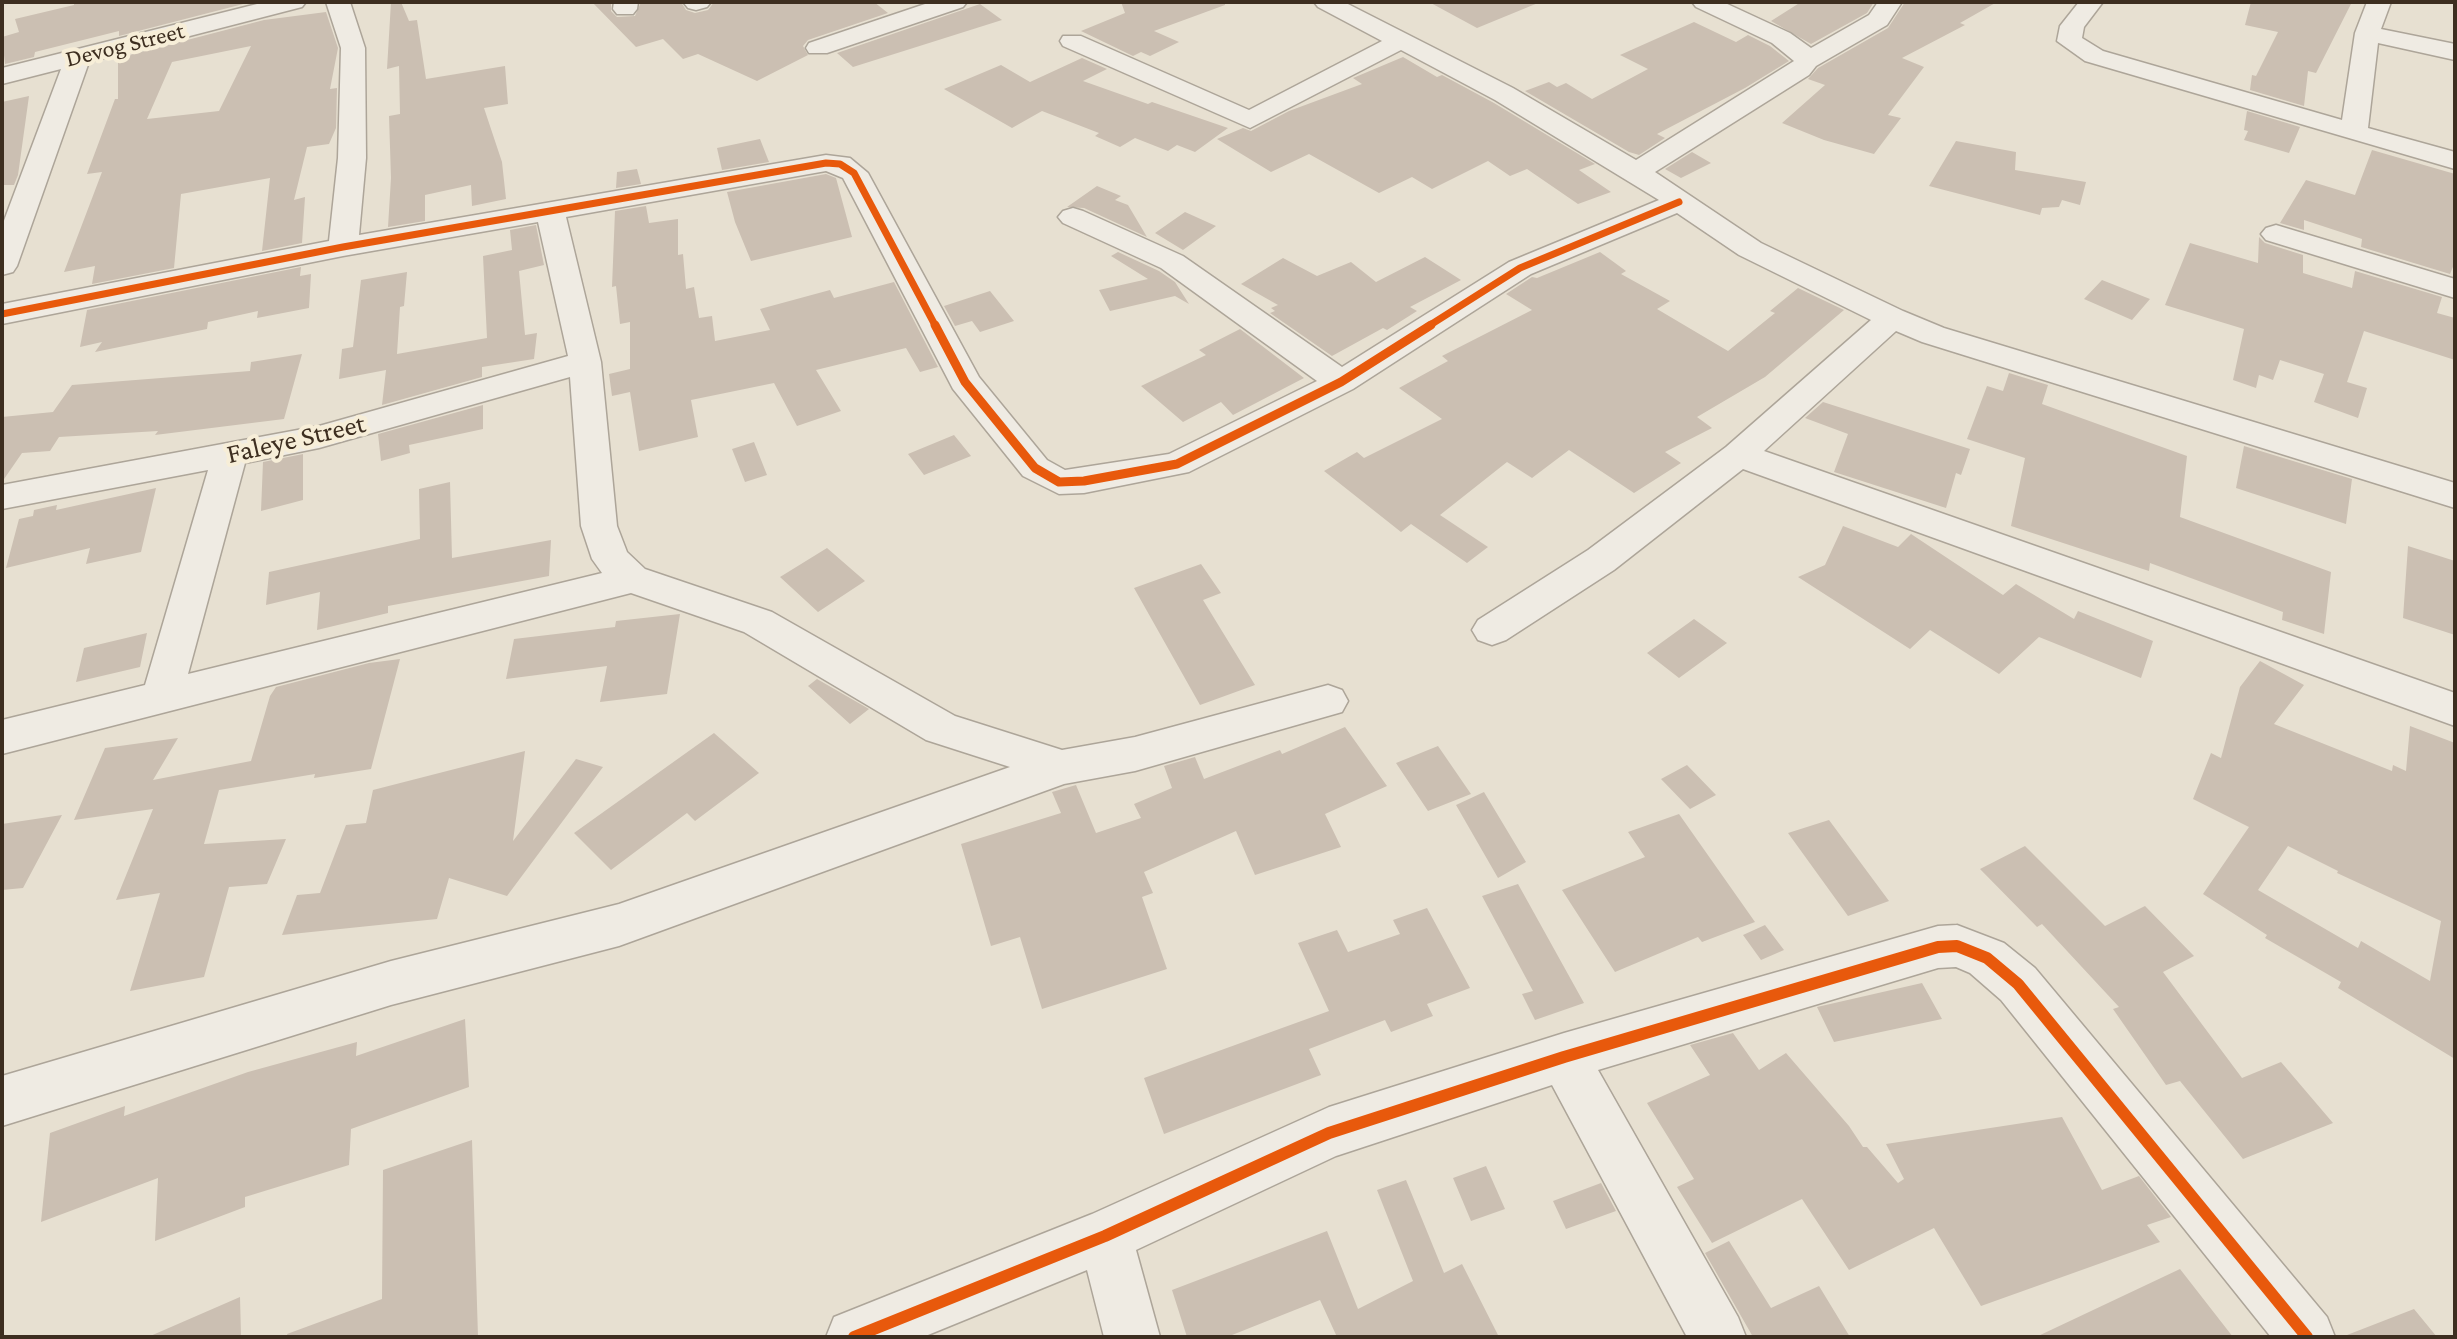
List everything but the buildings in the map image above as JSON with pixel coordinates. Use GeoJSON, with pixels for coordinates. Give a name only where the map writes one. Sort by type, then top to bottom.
{"type":"FeatureCollection","features":[{"type":"Feature","properties":{"kind":"street","name":"Devog Street"},"geometry":{"type":"LineString","coordinates":[[2,76],[294,2]]}},
{"type":"Feature","properties":{"kind":"street"},"geometry":{"type":"LineString","coordinates":[[338,2],[345,15],[353,48],[352,158],[343,247]]}},
{"type":"Feature","properties":{"kind":"street"},"geometry":{"type":"LineString","coordinates":[[818,48],[955,2]]}},
{"type":"Feature","properties":{"kind":"street"},"geometry":{"type":"LineString","coordinates":[[1326,2],[1504,94],[1636,172],[1750,249],[1892,318],[1933,335],[2455,496]]}},
{"type":"Feature","properties":{"kind":"street"},"geometry":{"type":"LineString","coordinates":[[1704,2],[1781,38],[1801,52],[1807,61]]}},
{"type":"Feature","properties":{"kind":"street"},"geometry":{"type":"LineString","coordinates":[[1636,172],[1800,70],[1807,61],[1878,20],[1890,2]]}},
{"type":"Feature","properties":{"kind":"street"},"geometry":{"type":"LineString","coordinates":[[2091,2],[2072,26],[2069,41],[2094,56],[2455,161]]}},
{"type":"Feature","properties":{"kind":"street"},"geometry":{"type":"LineString","coordinates":[[2354,132],[2367,33],[2379,2]]}},
{"type":"Feature","properties":{"kind":"street"},"geometry":{"type":"LineString","coordinates":[[2367,33],[2455,52]]}},
{"type":"Feature","properties":{"kind":"street"},"geometry":{"type":"LineString","coordinates":[[1072,41],[1250,120],[1400,41]]}},
{"type":"Feature","properties":{"kind":"street"},"geometry":{"type":"LineString","coordinates":[[2,266],[28,162],[78,57]]}},
{"type":"Feature","properties":{"kind":"street"},"geometry":{"type":"LineString","coordinates":[[2,314],[343,247],[826,163],[847,167],[854,173],[965,382],[1035,468],[1059,482],[1110,478],[1177,464],[1341,382],[1520,268],[1679,202]]}},
{"type":"Feature","properties":{"kind":"street"},"geometry":{"type":"LineString","coordinates":[[551,213],[585,362],[599,526],[611,559],[632,579],[758,622],[941,728],[1062,767]]}},
{"type":"Feature","properties":{"kind":"street"},"geometry":{"type":"LineString","coordinates":[[1073,217],[1172,262],[1341,382]]}},
{"type":"Feature","properties":{"kind":"street"},"geometry":{"type":"LineString","coordinates":[[2276,234],[2455,289]]}},
{"type":"Feature","properties":{"kind":"street"},"geometry":{"type":"LineString","coordinates":[[1492,630],[1601,560],[1738,455],[1892,318]]}},
{"type":"Feature","properties":{"kind":"street","name":"Faleye Street"},"geometry":{"type":"LineString","coordinates":[[2,497],[319,437],[585,362]]}},
{"type":"Feature","properties":{"kind":"street"},"geometry":{"type":"LineString","coordinates":[[1738,455],[2455,710]]}},
{"type":"Feature","properties":{"kind":"street"},"geometry":{"type":"LineString","coordinates":[[162,696],[229,456]]}},
{"type":"Feature","properties":{"kind":"street"},"geometry":{"type":"LineString","coordinates":[[2,737],[632,579]]}},
{"type":"Feature","properties":{"kind":"street"},"geometry":{"type":"LineString","coordinates":[[2,1101],[391,983],[619,925],[1062,767],[1135,754],[1328,701]]}},
{"type":"Feature","properties":{"kind":"street"},"geometry":{"type":"LineString","coordinates":[[854,1337],[1105,1236],[1329,1133],[1564,1057],[1938,947],[1957,946],[1987,958],[2018,984],[2307,1337]]}},
{"type":"Feature","properties":{"kind":"street"},"geometry":{"type":"LineString","coordinates":[[1564,1057],[1718,1337]]}},
{"type":"Feature","properties":{"kind":"street"},"geometry":{"type":"LineString","coordinates":[[1105,1236],[1132,1337]]}},
{"type":"Feature","properties":{"kind":"cycle path"},"geometry":{"type":"LineString","coordinates":[[2,314],[343,247],[826,163],[840,164],[854,173],[965,382],[1035,468],[1059,482],[1084,481],[1177,464],[1341,382],[1520,268],[1679,202]]}},
{"type":"Feature","properties":{"kind":"cycle path"},"geometry":{"type":"LineString","coordinates":[[854,1337],[1105,1236],[1329,1133],[1564,1057],[1938,947],[1957,946],[1987,958],[2018,984],[2307,1337]]}}]}
